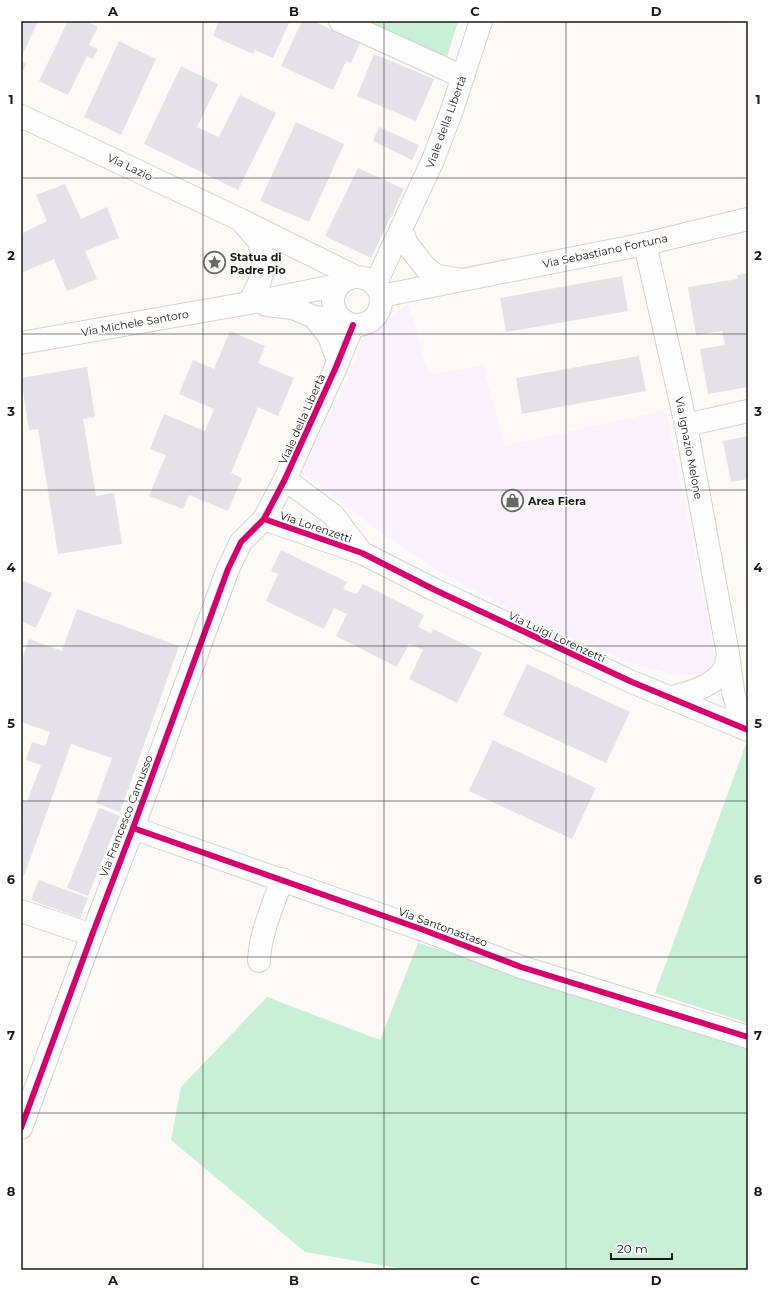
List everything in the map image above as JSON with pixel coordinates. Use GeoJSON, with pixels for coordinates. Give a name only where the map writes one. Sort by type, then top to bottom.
{"type":"FeatureCollection","features":[{"type":"Feature","properties":{"kind":"street"},"geometry":{"type":"LineString","coordinates":[[340,21],[463,77]]}},
{"type":"Feature","properties":{"kind":"street","name":"Viale della Libertà"},"geometry":{"type":"LineString","coordinates":[[363,286],[381,304],[379,311],[375,318],[369,322],[361,325],[348,323],[337,316],[333,300],[335,292],[363,286],[401,229],[433,160],[452,110],[481,21]]}},
{"type":"Feature","properties":{"kind":"street","name":"Via Lazio"},"geometry":{"type":"LineString","coordinates":[[21,116],[239,219],[363,286]]}},
{"type":"Feature","properties":{"kind":"street","name":"Via Lazio"},"geometry":{"type":"LineString","coordinates":[[239,219],[259,241],[264,261],[260,281],[249,303]]}},
{"type":"Feature","properties":{"kind":"street","name":"Via Sebastiano Fortuna"},"geometry":{"type":"LineString","coordinates":[[363,286],[462,280],[645,244],[748,219]]}},
{"type":"Feature","properties":{"kind":"street","name":"Via Sebastiano Fortuna"},"geometry":{"type":"LineString","coordinates":[[401,229],[407,244],[414,255],[425,267],[437,276],[462,280]]}},
{"type":"Feature","properties":{"kind":"street","name":"Via Ignazio Melone"},"geometry":{"type":"LineString","coordinates":[[645,244],[686,425],[728,654],[733,691],[745,729]]}},
{"type":"Feature","properties":{"kind":"street","name":"Via Michele Santoro"},"geometry":{"type":"LineString","coordinates":[[21,343],[249,303],[363,286]]}},
{"type":"Feature","properties":{"kind":"street","name":"Via Michele Santoro"},"geometry":{"type":"LineString","coordinates":[[249,303],[292,308],[314,317],[348,323]]}},
{"type":"Feature","properties":{"kind":"street","name":"Via Michele Santoro"},"geometry":{"type":"LineString","coordinates":[[314,317],[329,336],[338,361]]}},
{"type":"Feature","properties":{"kind":"street","name":"Viale della Libertà"},"geometry":{"type":"LineString","coordinates":[[264,519],[285,479],[338,361],[348,323]]}},
{"type":"Feature","properties":{"kind":"street"},"geometry":{"type":"LineString","coordinates":[[686,425],[748,411]]}},
{"type":"Feature","properties":{"kind":"street","name":"Via Lorenzetti"},"geometry":{"type":"LineString","coordinates":[[285,479],[333,515],[362,553]]}},
{"type":"Feature","properties":{"kind":"street","name":"Via Lorenzetti"},"geometry":{"type":"LineString","coordinates":[[264,519],[362,553]]}},
{"type":"Feature","properties":{"kind":"street","name":"Via Francesco Camusso"},"geometry":{"type":"LineString","coordinates":[[21,1128],[228,569],[241,542],[264,519]]}},
{"type":"Feature","properties":{"kind":"street","name":"Via Luigi Lorenzetti"},"geometry":{"type":"LineString","coordinates":[[362,553],[462,603],[625,679],[745,729]]}},
{"type":"Feature","properties":{"kind":"street","name":"Via Ignazio Melone"},"geometry":{"type":"LineString","coordinates":[[671,698],[705,686],[713,681],[725,669],[728,654]]}},
{"type":"Feature","properties":{"kind":"street","name":"Via Santonastaso"},"geometry":{"type":"LineString","coordinates":[[133,828],[421,929],[521,967],[748,1037]]}},
{"type":"Feature","properties":{"kind":"street"},"geometry":{"type":"LineString","coordinates":[[260,961],[260,948],[263,934],[282,880]]}},
{"type":"Feature","properties":{"kind":"street"},"geometry":{"type":"LineString","coordinates":[[21,911],[92,934]]}},
{"type":"Feature","properties":{"kind":"shaded area","name":"Area Fiera"},"geometry":{"type":"Polygon","coordinates":[[[408,303],[429,375],[483,365],[505,446],[666,410],[715,659],[707,672],[690,675],[673,674],[640,666],[537,623],[441,573],[378,530],[302,472],[349,377],[362,340],[376,326],[389,320],[408,303]]]}},
{"type":"Feature","properties":{"kind":"green space"},"geometry":{"type":"Polygon","coordinates":[[[362,21],[458,21],[446,60],[362,21]]]}},
{"type":"Feature","properties":{"kind":"green space"},"geometry":{"type":"Polygon","coordinates":[[[747,741],[748,742],[748,1023],[655,993],[747,741]]]}},
{"type":"Feature","properties":{"kind":"green space"},"geometry":{"type":"Polygon","coordinates":[[[418,943],[647,1014],[748,1048],[748,1270],[410,1270],[305,1252],[171,1140],[181,1087],[267,997],[380,1040],[418,943]]]}},
{"type":"Feature","properties":{"kind":"building"},"geometry":{"type":"Polygon","coordinates":[[[21,21],[38,21],[21,58],[21,21]]]}},
{"type":"Feature","properties":{"kind":"building"},"geometry":{"type":"Polygon","coordinates":[[[68,21],[86,21],[98,27],[89,45],[98,49],[93,59],[87,56],[68,95],[39,81],[68,21]]]}},
{"type":"Feature","properties":{"kind":"building"},"geometry":{"type":"Polygon","coordinates":[[[219,21],[290,21],[273,58],[255,50],[253,54],[213,36],[219,21]]]}},
{"type":"Feature","properties":{"kind":"building"},"geometry":{"type":"Polygon","coordinates":[[[302,21],[313,21],[360,43],[351,63],[346,61],[333,90],[281,66],[302,21]]]}},
{"type":"Feature","properties":{"kind":"building"},"geometry":{"type":"Polygon","coordinates":[[[119,41],[156,59],[121,135],[84,117],[119,41]]]}},
{"type":"Feature","properties":{"kind":"building"},"geometry":{"type":"Polygon","coordinates":[[[374,54],[434,79],[416,121],[357,96],[374,54]]]}},
{"type":"Feature","properties":{"kind":"building"},"geometry":{"type":"Polygon","coordinates":[[[21,61],[26,64],[21,76],[21,61]]]}},
{"type":"Feature","properties":{"kind":"building"},"geometry":{"type":"Polygon","coordinates":[[[181,66],[218,84],[197,127],[219,137],[240,95],[276,113],[238,190],[144,144],[181,66]]]}},
{"type":"Feature","properties":{"kind":"building"},"geometry":{"type":"Polygon","coordinates":[[[296,122],[344,144],[309,222],[260,201],[296,122]]]}},
{"type":"Feature","properties":{"kind":"building"},"geometry":{"type":"Polygon","coordinates":[[[379,127],[419,145],[412,160],[373,141],[379,127]]]}},
{"type":"Feature","properties":{"kind":"building"},"geometry":{"type":"Polygon","coordinates":[[[358,168],[404,189],[371,258],[325,236],[358,168]]]}},
{"type":"Feature","properties":{"kind":"building"},"geometry":{"type":"Polygon","coordinates":[[[65,184],[81,219],[107,207],[119,238],[85,251],[97,279],[67,291],[54,259],[21,273],[21,234],[47,221],[36,195],[65,184]]]}},
{"type":"Feature","properties":{"kind":"building"},"geometry":{"type":"Polygon","coordinates":[[[748,273],[748,319],[746,319],[748,333],[748,387],[708,394],[700,349],[725,345],[722,331],[696,335],[688,287],[738,279],[737,275],[748,273]]]}},
{"type":"Feature","properties":{"kind":"building"},"geometry":{"type":"Polygon","coordinates":[[[622,276],[628,311],[506,332],[500,298],[622,276]]]}},
{"type":"Feature","properties":{"kind":"building"},"geometry":{"type":"Polygon","coordinates":[[[230,331],[265,346],[258,363],[294,378],[278,416],[258,407],[231,473],[242,478],[228,511],[189,495],[183,509],[149,496],[166,455],[150,449],[164,414],[205,431],[214,409],[179,394],[193,360],[214,369],[230,331]]]}},
{"type":"Feature","properties":{"kind":"building"},"geometry":{"type":"Polygon","coordinates":[[[639,356],[646,391],[522,414],[516,378],[639,356]]]}},
{"type":"Feature","properties":{"kind":"building"},"geometry":{"type":"Polygon","coordinates":[[[87,367],[95,417],[83,419],[96,496],[114,493],[122,544],[58,554],[38,429],[29,430],[21,378],[87,367]]]}},
{"type":"Feature","properties":{"kind":"building"},"geometry":{"type":"Polygon","coordinates":[[[748,436],[748,479],[731,482],[723,441],[748,436]]]}},
{"type":"Feature","properties":{"kind":"building"},"geometry":{"type":"Polygon","coordinates":[[[281,550],[347,582],[343,589],[357,594],[363,584],[424,615],[418,627],[431,633],[433,629],[482,653],[457,703],[409,679],[423,650],[409,644],[397,667],[336,636],[347,614],[334,608],[324,629],[266,601],[278,574],[271,571],[281,550]]]}},
{"type":"Feature","properties":{"kind":"building"},"geometry":{"type":"Polygon","coordinates":[[[21,580],[52,593],[36,628],[21,621],[21,580]]]}},
{"type":"Feature","properties":{"kind":"building"},"geometry":{"type":"Polygon","coordinates":[[[77,609],[179,646],[120,812],[96,803],[112,758],[71,744],[24,876],[21,875],[21,826],[23,821],[21,821],[21,800],[27,802],[41,765],[26,760],[32,742],[45,746],[50,732],[21,722],[21,662],[29,639],[62,651],[77,609]]]}},
{"type":"Feature","properties":{"kind":"building"},"geometry":{"type":"Polygon","coordinates":[[[527,664],[630,712],[606,763],[503,715],[527,664]]]}},
{"type":"Feature","properties":{"kind":"building"},"geometry":{"type":"Polygon","coordinates":[[[493,740],[596,788],[572,839],[469,791],[493,740]]]}},
{"type":"Feature","properties":{"kind":"building"},"geometry":{"type":"Polygon","coordinates":[[[99,808],[120,816],[88,896],[67,888],[99,808]]]}},
{"type":"Feature","properties":{"kind":"building"},"geometry":{"type":"Polygon","coordinates":[[[39,880],[88,898],[80,918],[31,900],[39,880]]]}},
{"type":"Feature","properties":{"kind":"cycle path"},"geometry":{"type":"LineString","coordinates":[[21,1128],[228,569],[241,542],[264,519],[285,479],[336,367],[353,325]]}},
{"type":"Feature","properties":{"kind":"cycle path"},"geometry":{"type":"LineString","coordinates":[[264,519],[362,553],[435,590],[632,682],[748,730]]}},
{"type":"Feature","properties":{"kind":"cycle path"},"geometry":{"type":"LineString","coordinates":[[133,828],[421,929],[521,967],[748,1037]]}},
{"type":"Feature","properties":{"kind":"place","name":"Statua di Padre Pio"},"geometry":{"type":"Point","coordinates":[214,263]}},
{"type":"Feature","properties":{"kind":"place","name":"Area Fiera"},"geometry":{"type":"Point","coordinates":[512,501]}}]}
